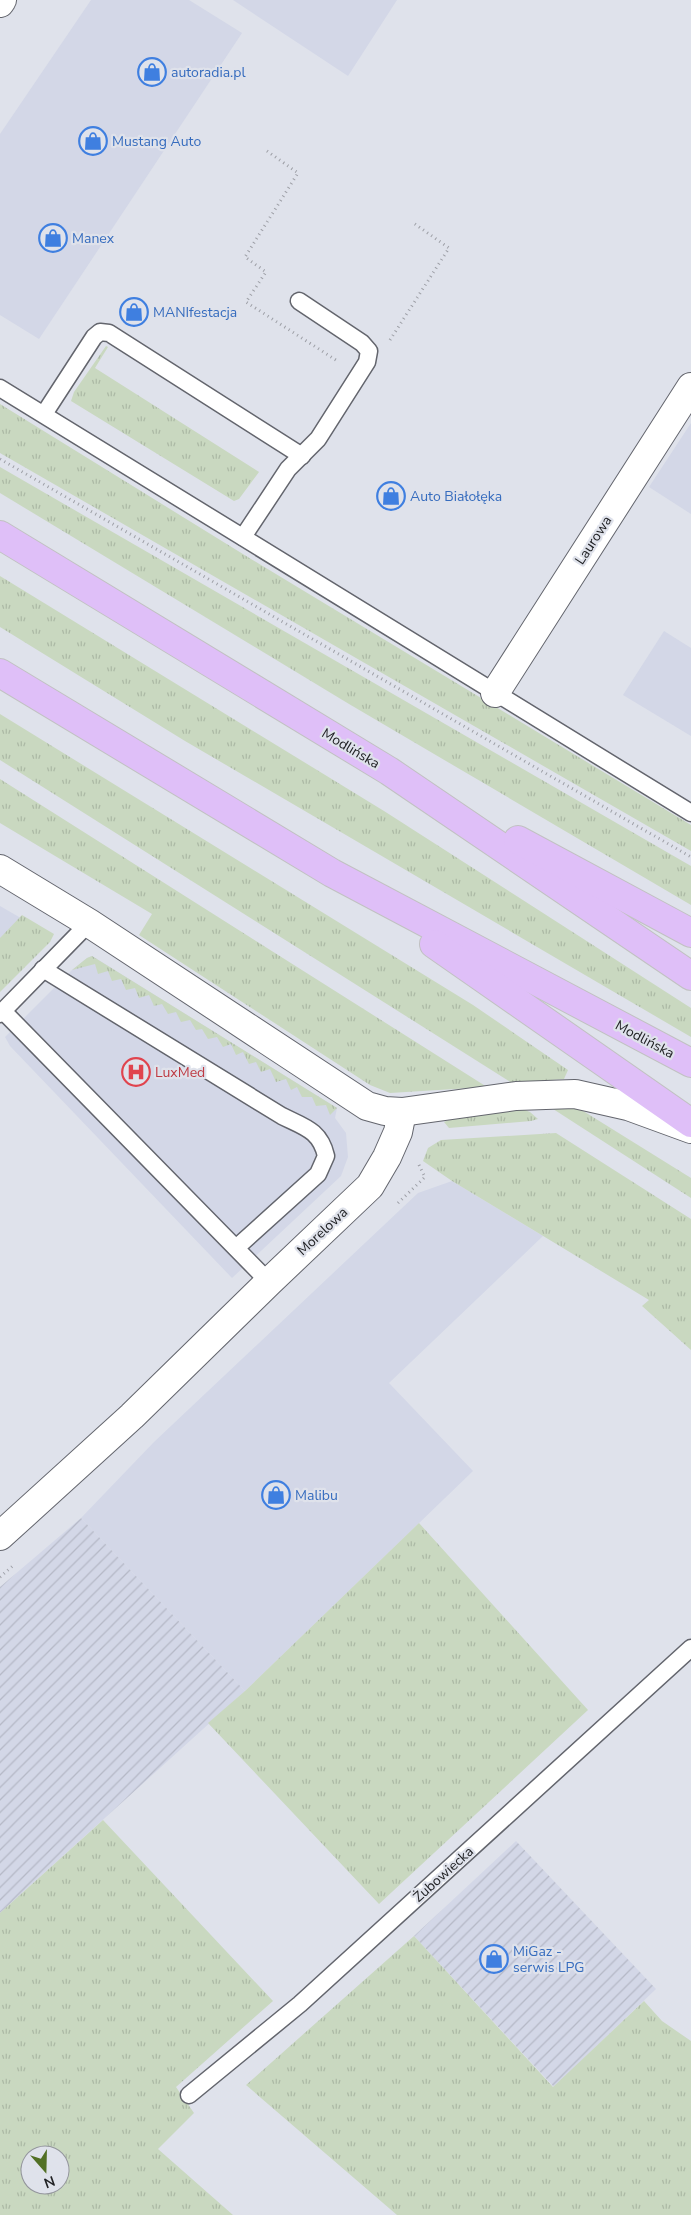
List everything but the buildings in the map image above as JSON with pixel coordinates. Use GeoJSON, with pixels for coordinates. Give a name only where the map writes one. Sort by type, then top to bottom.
{"type":"FeatureCollection","features":[{"type":"Feature","properties":{"kind":"main road","name":"Modlińska"},"geometry":{"type":"LineString","coordinates":[[0,535],[389,771],[691,976]]}},
{"type":"Feature","properties":{"kind":"main road","name":"Modlińska"},"geometry":{"type":"LineString","coordinates":[[0,673],[332,873],[691,1063]]}},
{"type":"Feature","properties":{"kind":"main road"},"geometry":{"type":"LineString","coordinates":[[389,771],[691,933]]}},
{"type":"Feature","properties":{"kind":"main road"},"geometry":{"type":"LineString","coordinates":[[332,873],[691,1123]]}},
{"type":"Feature","properties":{"kind":"street","name":"Laurowa"},"geometry":{"type":"LineString","coordinates":[[496,693],[691,387]]}},
{"type":"Feature","properties":{"kind":"street"},"geometry":{"type":"LineString","coordinates":[[0,869],[89,923],[367,1106],[385,1112],[402,1112],[516,1096],[575,1094],[628,1106],[691,1129]]}},
{"type":"Feature","properties":{"kind":"street","name":"Morelowa"},"geometry":{"type":"LineString","coordinates":[[0,1536],[132,1416],[370,1186],[388,1157],[398,1132],[402,1112]]}},
{"type":"Feature","properties":{"kind":"lane"},"geometry":{"type":"LineString","coordinates":[[243,537],[288,469],[318,440],[367,362],[369,351],[362,343],[300,301]]}},
{"type":"Feature","properties":{"kind":"lane"},"geometry":{"type":"LineString","coordinates":[[44,414],[94,337],[100,332],[109,333],[302,456]]}},
{"type":"Feature","properties":{"kind":"lane"},"geometry":{"type":"LineString","coordinates":[[0,388],[691,813]]}},
{"type":"Feature","properties":{"kind":"lane"},"geometry":{"type":"LineString","coordinates":[[89,923],[1,1012],[269,1282]]}},
{"type":"Feature","properties":{"kind":"lane"},"geometry":{"type":"LineString","coordinates":[[44,969],[282,1116],[311,1130],[323,1142],[326,1156],[318,1174],[236,1248]]}},
{"type":"Feature","properties":{"kind":"lane","name":"Żubowiecka"},"geometry":{"type":"LineString","coordinates":[[189,2095],[300,2004],[691,1648]]}},
{"type":"Feature","properties":{"kind":"path"},"geometry":{"type":"LineString","coordinates":[[268,152],[298,173],[245,257],[266,272],[246,302],[345,366]]}},
{"type":"Feature","properties":{"kind":"path"},"geometry":{"type":"LineString","coordinates":[[369,351],[388,343],[449,248],[412,222]]}},
{"type":"Feature","properties":{"kind":"path"},"geometry":{"type":"LineString","coordinates":[[0,459],[691,856]]}},
{"type":"Feature","properties":{"kind":"shaded area"},"geometry":{"type":"Polygon","coordinates":[[[91,0],[189,0],[242,33],[39,339],[0,315],[0,134],[91,0]]]}},
{"type":"Feature","properties":{"kind":"shaded area"},"geometry":{"type":"Polygon","coordinates":[[[233,0],[397,0],[348,76],[233,0]]]}},
{"type":"Feature","properties":{"kind":"shaded area"},"geometry":{"type":"Polygon","coordinates":[[[691,423],[691,514],[649,487],[691,423]]]}},
{"type":"Feature","properties":{"kind":"shaded area"},"geometry":{"type":"Polygon","coordinates":[[[664,631],[691,648],[691,736],[623,695],[664,631]]]}},
{"type":"Feature","properties":{"kind":"shaded area"},"geometry":{"type":"Polygon","coordinates":[[[0,906],[26,921],[0,947],[0,906]]]}},
{"type":"Feature","properties":{"kind":"shaded area"},"geometry":{"type":"Polygon","coordinates":[[[92,956],[337,1108],[335,1118],[346,1133],[348,1157],[341,1176],[232,1278],[10,1046],[5,1037],[72,970],[92,956]]]}},
{"type":"Feature","properties":{"kind":"shaded area","name":"Malibu"},"geometry":{"type":"Polygon","coordinates":[[[452,1181],[543,1236],[389,1383],[473,1471],[245,1691],[81,1518],[154,1442],[418,1193],[452,1181]]]}},
{"type":"Feature","properties":{"kind":"shaded area"},"geometry":{"type":"Polygon","coordinates":[[[81,1518],[245,1691],[0,1913],[0,1587],[81,1518]]]}},
{"type":"Feature","properties":{"kind":"shaded area"},"geometry":{"type":"Polygon","coordinates":[[[516,1841],[656,1989],[554,2087],[414,1936],[516,1841]]]}},
{"type":"Feature","properties":{"kind":"green space"},"geometry":{"type":"Polygon","coordinates":[[[106,346],[108,347],[95,368],[259,472],[239,499],[234,501],[71,401],[74,392],[106,346]]]}},
{"type":"Feature","properties":{"kind":"green space"},"geometry":{"type":"Polygon","coordinates":[[[0,404],[251,559],[691,825],[691,851],[0,453],[0,404]]]}},
{"type":"Feature","properties":{"kind":"green space"},"geometry":{"type":"Polygon","coordinates":[[[0,467],[691,866],[691,905],[349,704],[0,493],[0,467]]]}},
{"type":"Feature","properties":{"kind":"green space"},"geometry":{"type":"Polygon","coordinates":[[[0,576],[384,811],[691,1008],[691,1037],[185,741],[0,627],[0,576]]]}},
{"type":"Feature","properties":{"kind":"green space"},"geometry":{"type":"Polygon","coordinates":[[[0,714],[473,1005],[568,1070],[564,1079],[512,1083],[0,760],[0,714]]]}},
{"type":"Feature","properties":{"kind":"green space"},"geometry":{"type":"Polygon","coordinates":[[[0,779],[487,1087],[390,1093],[370,1085],[139,935],[152,914],[0,823],[0,779]]]}},
{"type":"Feature","properties":{"kind":"green space"},"geometry":{"type":"Polygon","coordinates":[[[22,915],[54,934],[50,942],[0,992],[0,938],[22,915]]]}},
{"type":"Feature","properties":{"kind":"green space"},"geometry":{"type":"Polygon","coordinates":[[[92,956],[337,1108],[330,1115],[326,1105],[316,1106],[312,1097],[302,1097],[297,1087],[291,1090],[286,1079],[276,1082],[270,1069],[261,1072],[256,1062],[249,1064],[243,1052],[236,1055],[231,1044],[223,1047],[217,1037],[208,1039],[202,1029],[196,1030],[190,1020],[181,1022],[176,1012],[168,1014],[162,1004],[154,1006],[149,995],[139,998],[135,988],[126,990],[121,979],[112,981],[108,971],[98,974],[95,964],[72,970],[92,956]]]}},
{"type":"Feature","properties":{"kind":"green space"},"geometry":{"type":"Polygon","coordinates":[[[518,1107],[530,1112],[538,1119],[449,1128],[444,1122],[464,1113],[518,1107]]]}},
{"type":"Feature","properties":{"kind":"green space"},"geometry":{"type":"Polygon","coordinates":[[[550,1107],[580,1109],[691,1178],[691,1198],[550,1107]]]}},
{"type":"Feature","properties":{"kind":"green space"},"geometry":{"type":"Polygon","coordinates":[[[556,1133],[691,1219],[691,1350],[642,1306],[649,1300],[452,1181],[423,1161],[428,1148],[441,1140],[556,1133]]]}},
{"type":"Feature","properties":{"kind":"green space"},"geometry":{"type":"Polygon","coordinates":[[[419,1523],[588,1710],[379,1904],[208,1723],[245,1691],[419,1523]]]}},
{"type":"Feature","properties":{"kind":"green space"},"geometry":{"type":"Polygon","coordinates":[[[103,1820],[273,2001],[176,2087],[194,2113],[158,2149],[233,2215],[0,2215],[0,1913],[103,1820]]]}},
{"type":"Feature","properties":{"kind":"green space"},"geometry":{"type":"Polygon","coordinates":[[[414,1936],[553,2087],[644,2001],[662,2021],[691,2041],[691,2215],[397,2215],[246,2085],[414,1936]]]}},
{"type":"Feature","properties":{"kind":"place","name":"autoradia.pl"},"geometry":{"type":"Point","coordinates":[152,72]}},
{"type":"Feature","properties":{"kind":"place","name":"Mustang Auto"},"geometry":{"type":"Point","coordinates":[93,141]}},
{"type":"Feature","properties":{"kind":"place","name":"Manex"},"geometry":{"type":"Point","coordinates":[53,238]}},
{"type":"Feature","properties":{"kind":"place","name":"MANIfestacja"},"geometry":{"type":"Point","coordinates":[134,312]}},
{"type":"Feature","properties":{"kind":"place","name":"Auto Białołęka"},"geometry":{"type":"Point","coordinates":[391,496]}},
{"type":"Feature","properties":{"kind":"place","name":"LuxMed"},"geometry":{"type":"Point","coordinates":[136,1072]}},
{"type":"Feature","properties":{"kind":"place","name":"Malibu"},"geometry":{"type":"Point","coordinates":[276,1495]}},
{"type":"Feature","properties":{"kind":"place","name":"MiGaz - serwis LPG"},"geometry":{"type":"Point","coordinates":[494,1959]}}]}
